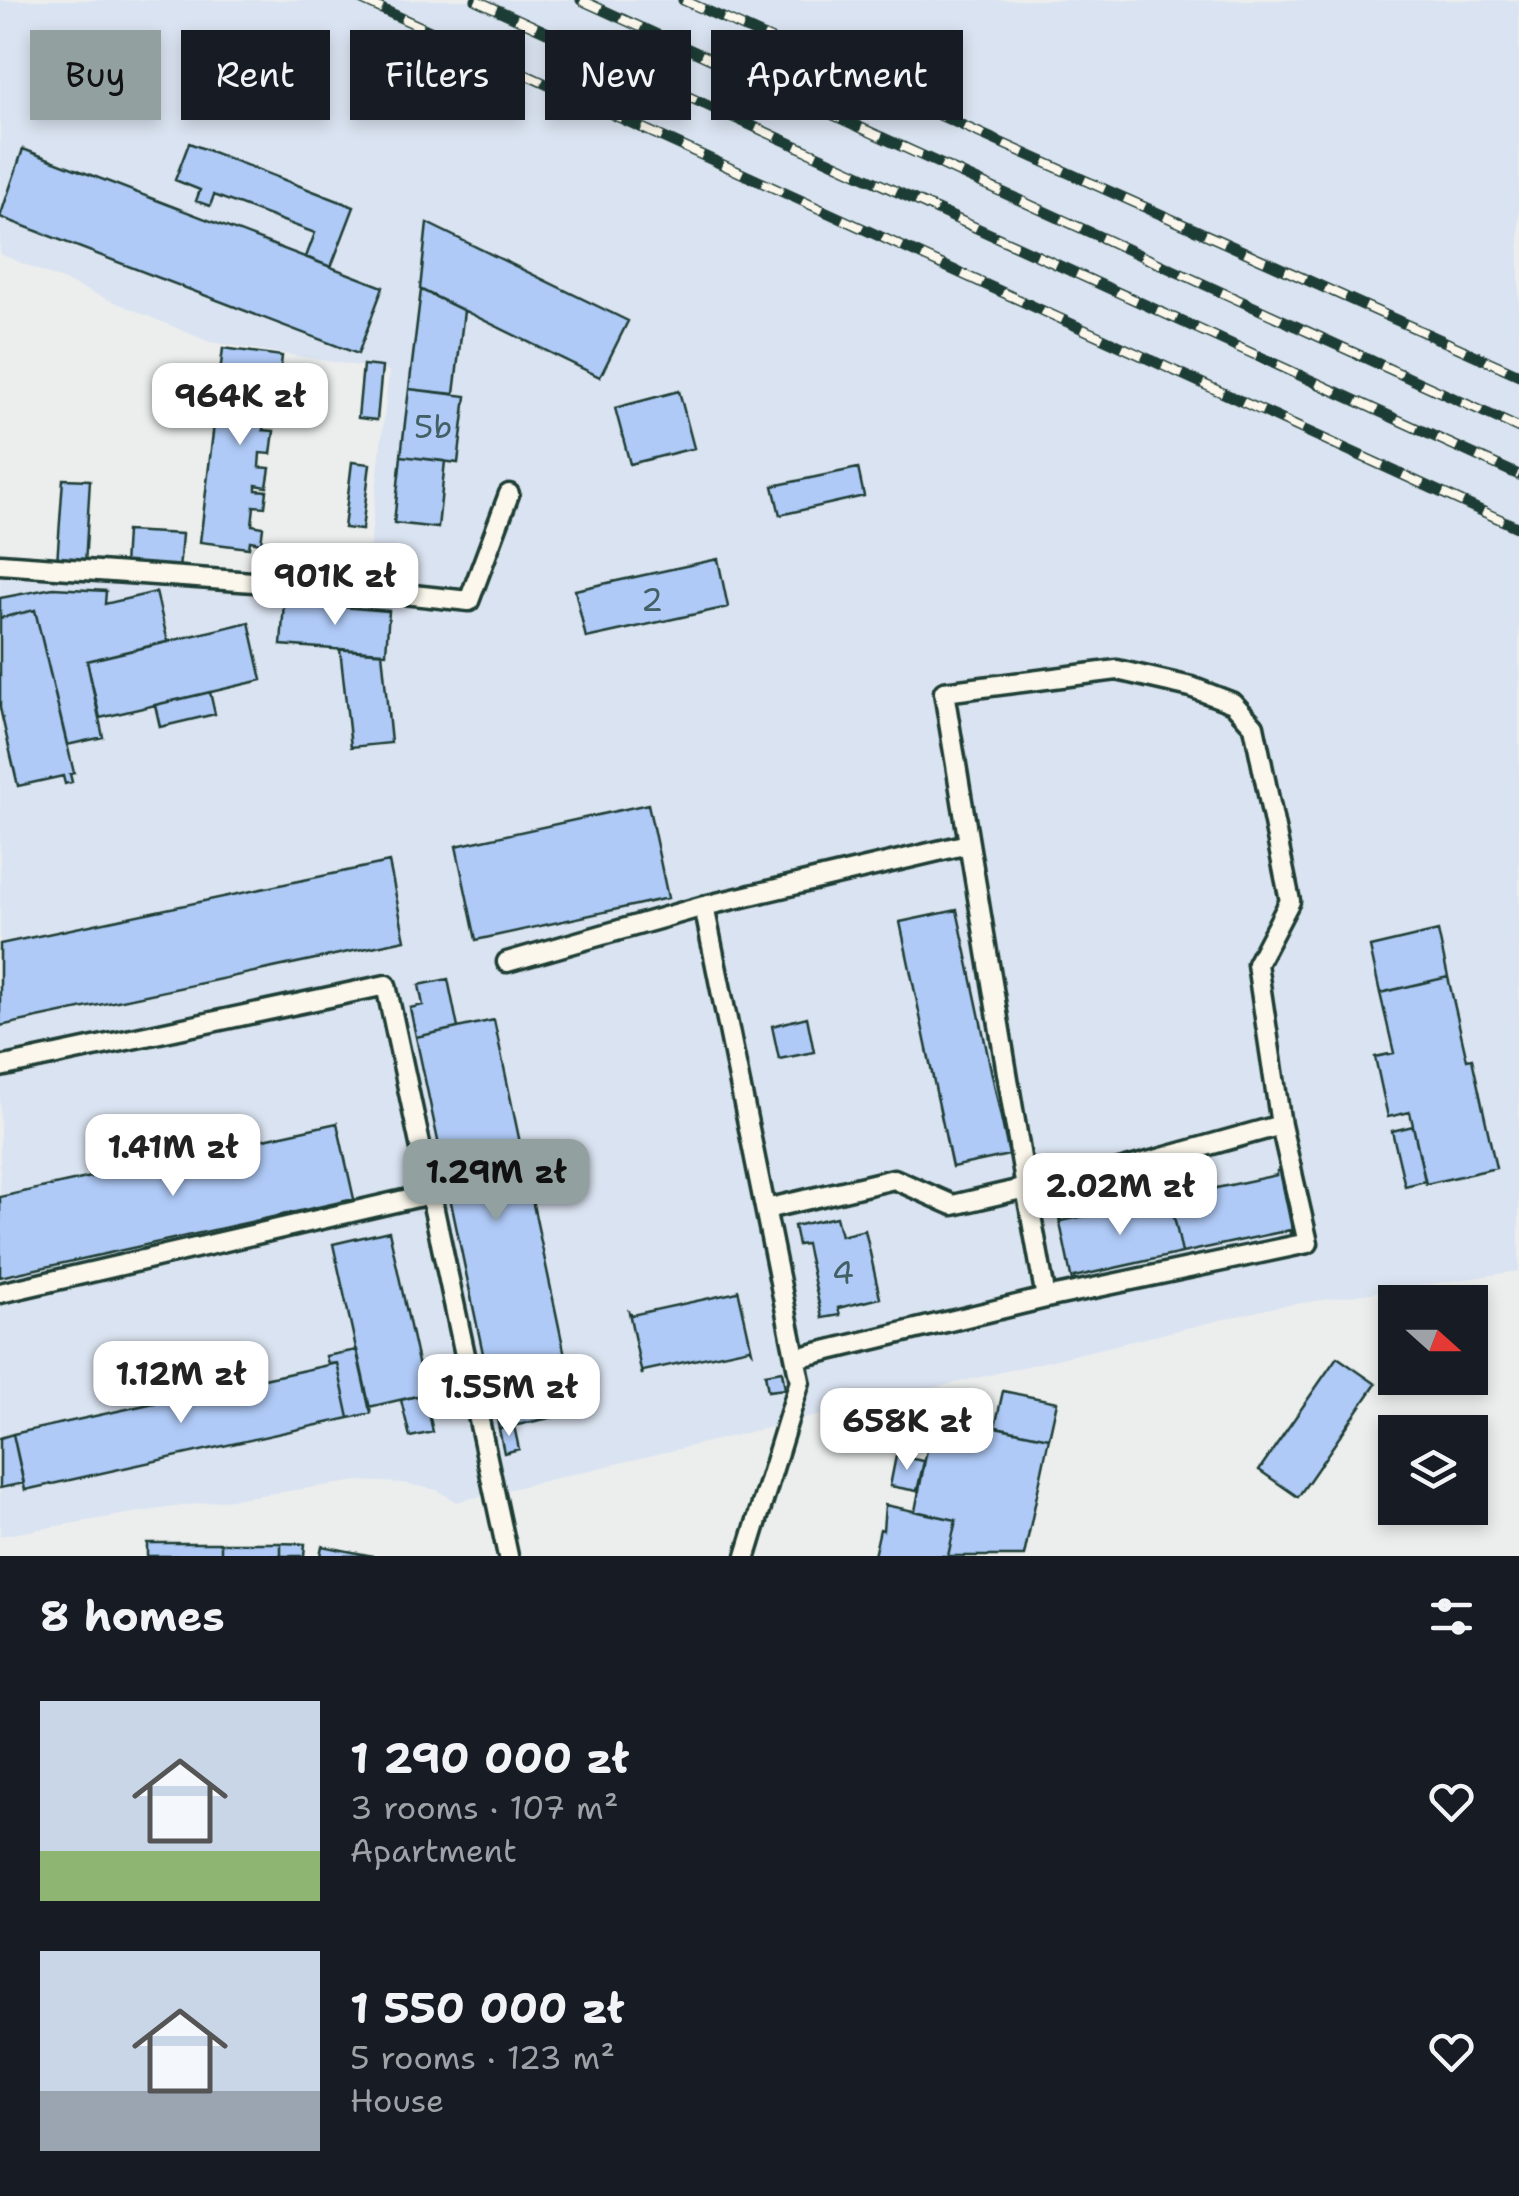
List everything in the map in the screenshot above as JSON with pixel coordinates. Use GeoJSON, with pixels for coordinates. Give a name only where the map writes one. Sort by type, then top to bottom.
{"type":"FeatureCollection","features":[{"type":"Feature","properties":{"kind":"lane"},"geometry":{"type":"LineString","coordinates":[[0,564],[470,600],[508,494]]}},
{"type":"Feature","properties":{"kind":"lane"},"geometry":{"type":"LineString","coordinates":[[796,1358],[1046,1298],[1308,1244],[1281,1125],[1257,964],[1290,900],[1254,726],[1233,703],[1191,687],[1117,670],[944,692],[1046,1298]]}},
{"type":"Feature","properties":{"kind":"lane"},"geometry":{"type":"LineString","coordinates":[[507,962],[704,906],[968,844]]}},
{"type":"Feature","properties":{"kind":"lane"},"geometry":{"type":"LineString","coordinates":[[704,906],[800,1381],[746,1556]]}},
{"type":"Feature","properties":{"kind":"lane"},"geometry":{"type":"LineString","coordinates":[[0,1067],[386,985],[508,1556]]}},
{"type":"Feature","properties":{"kind":"lane"},"geometry":{"type":"LineString","coordinates":[[766,1208],[894,1179],[953,1205],[1026,1188],[1051,1189],[1281,1125]]}},
{"type":"Feature","properties":{"kind":"lane"},"geometry":{"type":"LineString","coordinates":[[0,1292],[430,1194]]}},
{"type":"Feature","properties":{"kind":"shaded area"},"geometry":{"type":"Polygon","coordinates":[[[0,0],[1519,0],[1519,1271],[1424,1285],[1378,1285],[1378,1292],[1275,1307],[456,1502],[437,1490],[359,1481],[0,1536],[0,576],[364,601],[389,371],[210,342],[0,254],[0,0]]]}},
{"type":"Feature","properties":{"kind":"building"},"geometry":{"type":"Polygon","coordinates":[[[189,143],[354,207],[331,267],[306,257],[315,233],[214,195],[210,206],[196,201],[200,190],[175,180],[189,143]]]}},
{"type":"Feature","properties":{"kind":"building"},"geometry":{"type":"Polygon","coordinates":[[[23,149],[383,287],[358,354],[0,217],[23,149]]]}},
{"type":"Feature","properties":{"kind":"building"},"geometry":{"type":"Polygon","coordinates":[[[427,223],[628,321],[600,377],[420,289],[427,223]]]}},
{"type":"Feature","properties":{"kind":"building"},"geometry":{"type":"Polygon","coordinates":[[[421,290],[464,311],[454,394],[409,389],[421,290]]]}},
{"type":"Feature","properties":{"kind":"building"},"geometry":{"type":"Polygon","coordinates":[[[223,348],[282,356],[279,384],[268,383],[267,395],[278,396],[276,412],[265,411],[263,430],[274,431],[271,454],[260,453],[259,467],[270,468],[267,487],[256,485],[256,490],[267,491],[265,507],[254,506],[252,525],[263,527],[261,543],[250,541],[249,548],[200,542],[223,348]]]}},
{"type":"Feature","properties":{"kind":"building"},"geometry":{"type":"Polygon","coordinates":[[[363,365],[382,367],[377,420],[358,418],[363,365]]]}},
{"type":"Feature","properties":{"kind":"building"},"geometry":{"type":"Polygon","coordinates":[[[409,389],[466,396],[458,463],[401,456],[409,389]]]}},
{"type":"Feature","properties":{"kind":"building"},"geometry":{"type":"Polygon","coordinates":[[[679,391],[694,448],[630,464],[615,408],[679,391]]]}},
{"type":"Feature","properties":{"kind":"building"},"geometry":{"type":"Polygon","coordinates":[[[401,456],[445,461],[438,528],[394,523],[401,456]]]}},
{"type":"Feature","properties":{"kind":"building"},"geometry":{"type":"Polygon","coordinates":[[[352,462],[370,464],[362,530],[344,528],[352,462]]]}},
{"type":"Feature","properties":{"kind":"building"},"geometry":{"type":"Polygon","coordinates":[[[858,468],[864,496],[780,515],[773,486],[858,468]]]}},
{"type":"Feature","properties":{"kind":"building"},"geometry":{"type":"Polygon","coordinates":[[[63,479],[90,480],[85,565],[57,563],[63,479]]]}},
{"type":"Feature","properties":{"kind":"building"},"geometry":{"type":"Polygon","coordinates":[[[126,531],[182,534],[179,571],[124,567],[126,531]]]}},
{"type":"Feature","properties":{"kind":"building"},"geometry":{"type":"Polygon","coordinates":[[[718,559],[728,607],[586,638],[575,590],[718,559]]]}},
{"type":"Feature","properties":{"kind":"building"},"geometry":{"type":"Polygon","coordinates":[[[53,588],[106,591],[105,604],[156,592],[168,642],[87,661],[103,737],[67,745],[35,610],[0,618],[0,598],[53,588]]]}},
{"type":"Feature","properties":{"kind":"building"},"geometry":{"type":"Polygon","coordinates":[[[284,602],[389,611],[386,653],[281,645],[284,602]]]}},
{"type":"Feature","properties":{"kind":"building"},"geometry":{"type":"Polygon","coordinates":[[[35,610],[74,773],[70,774],[72,782],[65,784],[63,776],[18,786],[0,708],[0,618],[35,610]]]}},
{"type":"Feature","properties":{"kind":"building"},"geometry":{"type":"Polygon","coordinates":[[[249,622],[262,680],[100,718],[87,661],[249,622]]]}},
{"type":"Feature","properties":{"kind":"building"},"geometry":{"type":"Polygon","coordinates":[[[340,649],[382,652],[391,743],[351,747],[340,649]]]}},
{"type":"Feature","properties":{"kind":"building"},"geometry":{"type":"Polygon","coordinates":[[[210,692],[215,714],[160,727],[155,705],[210,692]]]}},
{"type":"Feature","properties":{"kind":"building"},"geometry":{"type":"Polygon","coordinates":[[[648,804],[668,898],[476,940],[456,846],[648,804]]]}},
{"type":"Feature","properties":{"kind":"building"},"geometry":{"type":"Polygon","coordinates":[[[389,862],[405,940],[0,1026],[0,944],[389,862]]]}},
{"type":"Feature","properties":{"kind":"building"},"geometry":{"type":"Polygon","coordinates":[[[957,910],[1009,1155],[952,1167],[900,922],[957,910]]]}},
{"type":"Feature","properties":{"kind":"building"},"geometry":{"type":"Polygon","coordinates":[[[1438,931],[1448,977],[1380,993],[1370,947],[1438,931]]]}},
{"type":"Feature","properties":{"kind":"building"},"geometry":{"type":"Polygon","coordinates":[[[1448,977],[1467,1060],[1472,1059],[1496,1168],[1426,1184],[1410,1112],[1388,1117],[1375,1057],[1394,1053],[1380,993],[1448,977]]]}},
{"type":"Feature","properties":{"kind":"building"},"geometry":{"type":"Polygon","coordinates":[[[448,979],[458,1028],[416,1037],[410,1008],[423,1005],[419,985],[448,979]]]}},
{"type":"Feature","properties":{"kind":"building"},"geometry":{"type":"Polygon","coordinates":[[[807,1017],[814,1052],[779,1059],[772,1026],[807,1017]]]}},
{"type":"Feature","properties":{"kind":"building"},"geometry":{"type":"Polygon","coordinates":[[[494,1020],[577,1412],[499,1429],[416,1037],[494,1020]]]}},
{"type":"Feature","properties":{"kind":"building"},"geometry":{"type":"Polygon","coordinates":[[[337,1123],[354,1199],[0,1277],[0,1197],[337,1123]]]}},
{"type":"Feature","properties":{"kind":"building"},"geometry":{"type":"Polygon","coordinates":[[[1413,1126],[1425,1181],[1405,1186],[1392,1131],[1413,1126]]]}},
{"type":"Feature","properties":{"kind":"building"},"geometry":{"type":"Polygon","coordinates":[[[1277,1171],[1293,1234],[1290,1230],[1182,1253],[1170,1198],[1277,1175],[1277,1171]]]}},
{"type":"Feature","properties":{"kind":"building"},"geometry":{"type":"Polygon","coordinates":[[[1170,1198],[1182,1253],[1074,1277],[1072,1281],[1059,1218],[1062,1221],[1170,1198]]]}},
{"type":"Feature","properties":{"kind":"building"},"geometry":{"type":"Polygon","coordinates":[[[836,1217],[841,1236],[865,1230],[880,1298],[838,1308],[840,1315],[822,1318],[806,1244],[798,1245],[794,1226],[836,1217]]]}},
{"type":"Feature","properties":{"kind":"building"},"geometry":{"type":"Polygon","coordinates":[[[389,1231],[425,1394],[369,1407],[333,1244],[389,1231]]]}},
{"type":"Feature","properties":{"kind":"building"},"geometry":{"type":"Polygon","coordinates":[[[738,1289],[752,1351],[749,1348],[643,1371],[642,1375],[629,1312],[632,1315],[738,1289]]]}},
{"type":"Feature","properties":{"kind":"building"},"geometry":{"type":"Polygon","coordinates":[[[357,1350],[371,1413],[349,1418],[337,1363],[328,1364],[326,1356],[357,1350]]]}},
{"type":"Feature","properties":{"kind":"building"},"geometry":{"type":"Polygon","coordinates":[[[1337,1357],[1376,1384],[1298,1497],[1259,1470],[1337,1357]]]}},
{"type":"Feature","properties":{"kind":"building"},"geometry":{"type":"Polygon","coordinates":[[[337,1363],[349,1418],[25,1490],[13,1434],[337,1363]]]}},
{"type":"Feature","properties":{"kind":"building"},"geometry":{"type":"Polygon","coordinates":[[[782,1371],[785,1389],[768,1391],[765,1374],[782,1371]]]}},
{"type":"Feature","properties":{"kind":"building"},"geometry":{"type":"Polygon","coordinates":[[[1003,1391],[1057,1402],[1049,1438],[995,1427],[1003,1391]]]}},
{"type":"Feature","properties":{"kind":"building"},"geometry":{"type":"Polygon","coordinates":[[[425,1394],[433,1432],[410,1437],[401,1400],[425,1394]]]}},
{"type":"Feature","properties":{"kind":"building"},"geometry":{"type":"Polygon","coordinates":[[[934,1414],[1049,1438],[1024,1556],[948,1556],[956,1520],[915,1511],[934,1414]]]}},
{"type":"Feature","properties":{"kind":"building"},"geometry":{"type":"Polygon","coordinates":[[[514,1426],[519,1449],[504,1453],[499,1429],[514,1426]]]}},
{"type":"Feature","properties":{"kind":"building"},"geometry":{"type":"Polygon","coordinates":[[[13,1434],[24,1483],[0,1488],[0,1438],[13,1434]]]}},
{"type":"Feature","properties":{"kind":"building"},"geometry":{"type":"Polygon","coordinates":[[[896,1456],[924,1461],[917,1491],[890,1486],[896,1456]]]}},
{"type":"Feature","properties":{"kind":"building"},"geometry":{"type":"Polygon","coordinates":[[[885,1505],[956,1520],[948,1556],[874,1556],[880,1529],[883,1530],[885,1505]]]}},
{"type":"Feature","properties":{"kind":"building"},"geometry":{"type":"Polygon","coordinates":[[[147,1543],[221,1543],[221,1556],[147,1556],[147,1543]]]}},
{"type":"Feature","properties":{"kind":"building"},"geometry":{"type":"Polygon","coordinates":[[[221,1543],[281,1543],[281,1556],[221,1556],[221,1543]]]}},
{"type":"Feature","properties":{"kind":"building"},"geometry":{"type":"Polygon","coordinates":[[[281,1543],[305,1544],[304,1556],[281,1556],[281,1543]]]}},
{"type":"Feature","properties":{"kind":"building"},"geometry":{"type":"Polygon","coordinates":[[[322,1546],[373,1556],[320,1556],[322,1546]]]}},
{"type":"Feature","properties":{"kind":"railway"},"geometry":{"type":"LineString","coordinates":[[362,0],[1519,528]]}},
{"type":"Feature","properties":{"kind":"railway"},"geometry":{"type":"LineString","coordinates":[[476,0],[1519,475]]}},
{"type":"Feature","properties":{"kind":"railway"},"geometry":{"type":"LineString","coordinates":[[581,0],[1519,428]]}},
{"type":"Feature","properties":{"kind":"railway"},"geometry":{"type":"LineString","coordinates":[[683,0],[1519,375]]}}]}
